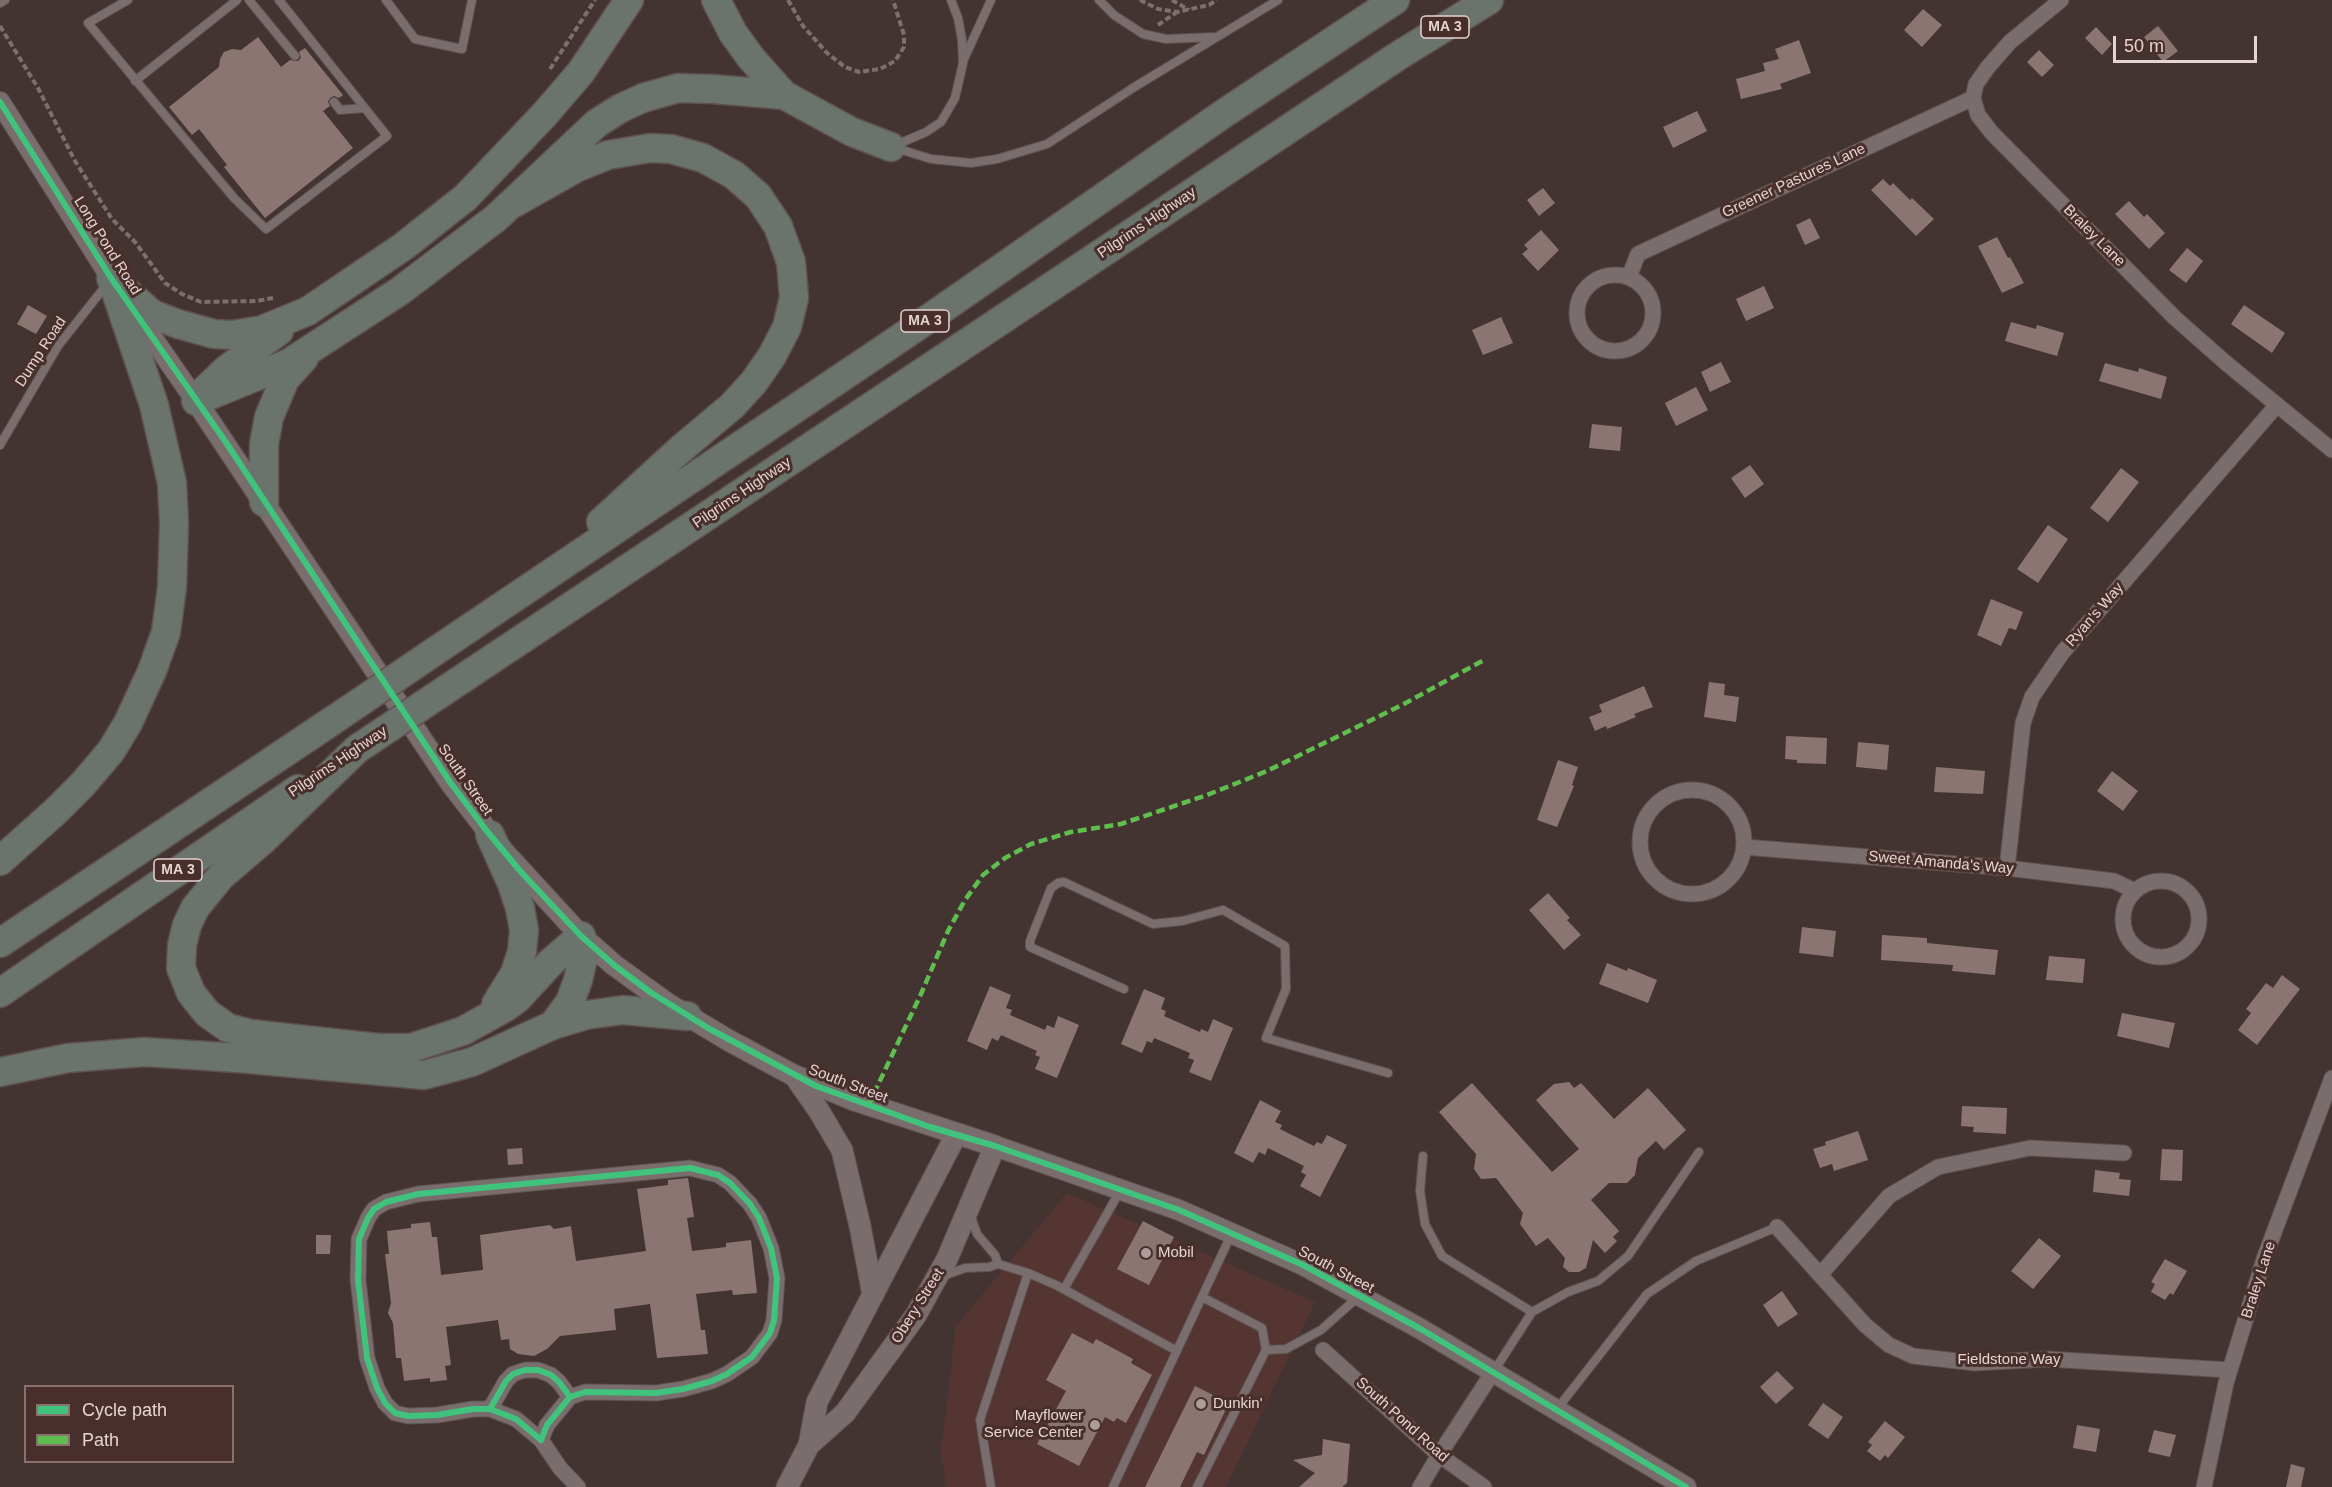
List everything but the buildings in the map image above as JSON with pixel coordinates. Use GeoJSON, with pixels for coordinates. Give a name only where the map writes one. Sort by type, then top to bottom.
{"type":"FeatureCollection","features":[{"type":"Feature","properties":{"kind":"highway"},"geometry":{"type":"LineString","coordinates":[[196,401],[227,369],[308,310],[404,246],[466,197],[544,115],[581,72],[629,0]]}},
{"type":"Feature","properties":{"kind":"highway"},"geometry":{"type":"LineString","coordinates":[[716,0],[739,41],[784,95],[852,132],[891,147]]}},
{"type":"Feature","properties":{"kind":"highway"},"geometry":{"type":"LineString","coordinates":[[1226,112],[1373,0]]}},
{"type":"Feature","properties":{"kind":"highway","name":"MA 3"},"geometry":{"type":"LineString","coordinates":[[0,944],[925,322],[1226,112],[1395,0]]}},
{"type":"Feature","properties":{"kind":"highway","name":"Pilgrims Highway"},"geometry":{"type":"LineString","coordinates":[[0,993],[357,749],[1401,54],[1489,0]]}},
{"type":"Feature","properties":{"kind":"highway"},"geometry":{"type":"LineString","coordinates":[[196,401],[289,363],[400,291],[514,203],[597,123],[643,98],[678,88],[784,95]]}},
{"type":"Feature","properties":{"kind":"highway"},"geometry":{"type":"LineString","coordinates":[[514,203],[576,168],[608,155],[650,148],[671,149],[703,158],[734,175],[758,196],[778,226],[791,262],[794,298],[787,327],[772,356],[754,382],[732,406],[681,448],[527,590]]}},
{"type":"Feature","properties":{"kind":"highway"},"geometry":{"type":"LineString","coordinates":[[111,278],[152,314],[214,334],[232,335],[262,330],[308,310]]}},
{"type":"Feature","properties":{"kind":"highway"},"geometry":{"type":"LineString","coordinates":[[0,861],[63,804],[111,752],[128,723],[152,671],[166,632],[172,587],[174,524],[172,483],[154,405],[111,278]]}},
{"type":"Feature","properties":{"kind":"highway"},"geometry":{"type":"LineString","coordinates":[[264,501],[264,444],[269,417],[285,379],[314,348]]}},
{"type":"Feature","properties":{"kind":"highway"},"geometry":{"type":"LineString","coordinates":[[357,749],[263,840],[221,876],[200,900],[187,925],[182,945],[181,968],[191,993],[207,1013],[228,1028],[251,1035],[304,1042],[400,1049],[422,1045],[463,1031],[518,998],[551,962],[581,936]]}},
{"type":"Feature","properties":{"kind":"highway"},"geometry":{"type":"LineString","coordinates":[[480,1021],[494,1008],[509,985],[524,941],[520,908],[490,835]]}},
{"type":"Feature","properties":{"kind":"highway"},"geometry":{"type":"LineString","coordinates":[[553,1025],[570,1002],[578,980],[583,958],[581,936]]}},
{"type":"Feature","properties":{"kind":"highway"},"geometry":{"type":"LineString","coordinates":[[0,1072],[68,1058],[145,1052],[424,1075],[472,1062],[553,1025],[586,1015],[623,1010],[687,1016]]}},
{"type":"Feature","properties":{"kind":"main road","name":"South Street"},"geometry":{"type":"LineString","coordinates":[[196,401],[450,782],[490,835],[581,936],[632,979],[687,1016],[793,1075],[835,1094],[995,1146]]}},
{"type":"Feature","properties":{"kind":"main road"},"geometry":{"type":"LineString","coordinates":[[793,1075],[819,1111],[842,1150],[873,1295]]}},
{"type":"Feature","properties":{"kind":"main road","name":"Obery Street"},"geometry":{"type":"LineString","coordinates":[[785,1486],[809,1444],[817,1402],[956,1135]]}},
{"type":"Feature","properties":{"kind":"main road","name":"Obery Street"},"geometry":{"type":"LineString","coordinates":[[809,1444],[845,1413],[916,1315],[938,1277],[995,1146]]}},
{"type":"Feature","properties":{"kind":"street"},"geometry":{"type":"LineString","coordinates":[[1973,98],[1976,84],[2010,42],[2061,0]]}},
{"type":"Feature","properties":{"kind":"street","name":"Greener Pastures Lane"},"geometry":{"type":"LineString","coordinates":[[1629,277],[1638,254],[1973,98]]}},
{"type":"Feature","properties":{"kind":"street","name":"Braley Lane"},"geometry":{"type":"LineString","coordinates":[[1973,98],[1978,115],[1992,133],[2175,318],[2332,450]]}},
{"type":"Feature","properties":{"kind":"street","name":"Long Pond Road"},"geometry":{"type":"LineString","coordinates":[[0,102],[111,278],[196,401]]}},
{"type":"Feature","properties":{"kind":"street"},"geometry":{"type":"LineString","coordinates":[[1612,274],[1629,277],[1644,287],[1653,303],[1653,322],[1637,344],[1611,351],[1602,349],[1594,345],[1582,332],[1577,316],[1579,299],[1596,279],[1612,274]]}},
{"type":"Feature","properties":{"kind":"street","name":"Ryan's Way"},"geometry":{"type":"LineString","coordinates":[[2007,868],[2020,740],[2032,698],[2062,653],[2277,405]]}},
{"type":"Feature","properties":{"kind":"street"},"geometry":{"type":"LineString","coordinates":[[1692,789],[1710,793],[1725,801],[1736,814],[1743,830],[1744,847],[1740,864],[1730,879],[1716,889],[1700,895],[1682,895],[1666,889],[1652,878],[1643,863],[1639,846],[1644,821],[1660,800],[1675,792],[1692,789]]}},
{"type":"Feature","properties":{"kind":"street","name":"Sweet Amanda's Way"},"geometry":{"type":"LineString","coordinates":[[1744,847],[2007,868],[2114,881],[2135,891]]}},
{"type":"Feature","properties":{"kind":"street"},"geometry":{"type":"LineString","coordinates":[[2158,881],[2177,884],[2192,896],[2198,908],[2199,921],[2196,933],[2189,944],[2179,952],[2167,956],[2144,953],[2134,946],[2123,924],[2123,912],[2127,901],[2135,891],[2145,884],[2158,881]]}},
{"type":"Feature","properties":{"kind":"street","name":"Braley Lane"},"geometry":{"type":"LineString","coordinates":[[2204,1487],[2230,1370],[2264,1259],[2332,1078]]}},
{"type":"Feature","properties":{"kind":"street","name":"South Street"},"geometry":{"type":"LineString","coordinates":[[995,1146],[1120,1191],[1179,1209],[1303,1265],[1439,1339],[1686,1487]]}},
{"type":"Feature","properties":{"kind":"street"},"geometry":{"type":"LineString","coordinates":[[1820,1275],[1889,1196],[1938,1167],[2030,1148],[2124,1153]]}},
{"type":"Feature","properties":{"kind":"street"},"geometry":{"type":"LineString","coordinates":[[541,1440],[547,1425],[570,1397],[585,1392],[656,1393],[696,1386],[741,1366],[762,1345],[770,1333],[776,1307],[775,1263],[759,1218],[746,1199],[730,1183],[718,1175],[690,1168],[417,1194],[386,1202],[374,1209],[368,1218],[360,1239],[358,1280],[367,1358],[377,1388],[385,1403],[395,1413],[408,1416],[490,1409],[516,1419],[541,1440],[560,1468],[578,1487]]}},
{"type":"Feature","properties":{"kind":"street","name":"Fieldstone Way"},"geometry":{"type":"LineString","coordinates":[[1777,1227],[1865,1325],[1889,1345],[1913,1356],[1975,1363],[2047,1359],[2230,1370]]}},
{"type":"Feature","properties":{"kind":"street","name":"South Pond Road"},"geometry":{"type":"LineString","coordinates":[[1323,1350],[1439,1455],[1484,1487]]}},
{"type":"Feature","properties":{"kind":"street"},"geometry":{"type":"LineString","coordinates":[[490,1409],[506,1381],[513,1374],[525,1370],[538,1370],[551,1376],[559,1382],[570,1397]]}},
{"type":"Feature","properties":{"kind":"street"},"geometry":{"type":"LineString","coordinates":[[1420,1487],[1493,1372]]}},
{"type":"Feature","properties":{"kind":"lane"},"geometry":{"type":"LineString","coordinates":[[128,0],[88,23],[234,198],[266,229],[387,136],[279,0]]}},
{"type":"Feature","properties":{"kind":"lane"},"geometry":{"type":"LineString","coordinates":[[135,81],[237,0]]}},
{"type":"Feature","properties":{"kind":"lane"},"geometry":{"type":"LineString","coordinates":[[249,0],[295,56]]}},
{"type":"Feature","properties":{"kind":"lane"},"geometry":{"type":"LineString","coordinates":[[386,0],[415,39],[462,49],[472,0]]}},
{"type":"Feature","properties":{"kind":"lane"},"geometry":{"type":"LineString","coordinates":[[951,0],[958,18],[963,63]]}},
{"type":"Feature","properties":{"kind":"lane"},"geometry":{"type":"LineString","coordinates":[[891,147],[927,132],[941,122],[955,98],[963,63],[991,0]]}},
{"type":"Feature","properties":{"kind":"lane"},"geometry":{"type":"LineString","coordinates":[[891,147],[932,159],[971,163],[997,159],[1047,144],[1278,0]]}},
{"type":"Feature","properties":{"kind":"lane"},"geometry":{"type":"LineString","coordinates":[[1101,1],[1128,26],[1143,34],[1167,39],[1217,37]]}},
{"type":"Feature","properties":{"kind":"lane"},"geometry":{"type":"LineString","coordinates":[[334,102],[340,110],[364,108]]}},
{"type":"Feature","properties":{"kind":"lane","name":"Dump Road"},"geometry":{"type":"LineString","coordinates":[[0,445],[58,346],[111,278]]}},
{"type":"Feature","properties":{"kind":"lane"},"geometry":{"type":"LineString","coordinates":[[1124,989],[1030,947],[1030,941],[1051,888],[1058,883],[1064,882],[1153,924],[1182,921],[1223,910],[1232,915],[1285,946],[1286,989],[1266,1038],[1388,1073]]}},
{"type":"Feature","properties":{"kind":"lane"},"geometry":{"type":"LineString","coordinates":[[1493,1372],[1532,1312],[1568,1292],[1598,1281],[1628,1256],[1699,1152]]}},
{"type":"Feature","properties":{"kind":"lane"},"geometry":{"type":"LineString","coordinates":[[1423,1156],[1420,1191],[1425,1224],[1442,1256],[1532,1312]]}},
{"type":"Feature","properties":{"kind":"lane"},"geometry":{"type":"LineString","coordinates":[[1064,1289],[1120,1191]]}},
{"type":"Feature","properties":{"kind":"lane"},"geometry":{"type":"LineString","coordinates":[[968,1210],[977,1234],[995,1255],[999,1264]]}},
{"type":"Feature","properties":{"kind":"lane","name":"Fieldstone Way"},"geometry":{"type":"LineString","coordinates":[[1556,1410],[1647,1294],[1696,1260],[1777,1227]]}},
{"type":"Feature","properties":{"kind":"lane"},"geometry":{"type":"LineString","coordinates":[[1113,1487],[1232,1233]]}},
{"type":"Feature","properties":{"kind":"lane"},"geometry":{"type":"LineString","coordinates":[[938,1277],[965,1269],[999,1264],[1056,1285],[1177,1351]]}},
{"type":"Feature","properties":{"kind":"lane"},"geometry":{"type":"LineString","coordinates":[[991,1487],[980,1420],[1028,1273]]}},
{"type":"Feature","properties":{"kind":"lane"},"geometry":{"type":"LineString","coordinates":[[1266,1350],[1286,1349],[1321,1330],[1360,1295]]}},
{"type":"Feature","properties":{"kind":"lane"},"geometry":{"type":"LineString","coordinates":[[1197,1487],[1266,1350],[1262,1328],[1202,1297]]}},
{"type":"Feature","properties":{"kind":"path"},"geometry":{"type":"LineString","coordinates":[[546,74],[595,0]]}},
{"type":"Feature","properties":{"kind":"path"},"geometry":{"type":"LineString","coordinates":[[788,0],[803,26],[827,53],[845,67],[859,72],[880,69],[895,61],[904,47],[904,35],[893,0]]}},
{"type":"Feature","properties":{"kind":"path"},"geometry":{"type":"LineString","coordinates":[[1140,0],[1158,9],[1177,12],[1209,5],[1216,0]]}},
{"type":"Feature","properties":{"kind":"path"},"geometry":{"type":"LineString","coordinates":[[1172,0],[1190,10]]}},
{"type":"Feature","properties":{"kind":"path"},"geometry":{"type":"LineString","coordinates":[[0,26],[38,88],[75,161],[112,219],[135,242],[165,283],[201,302],[256,301],[275,298]]}},
{"type":"Feature","properties":{"kind":"shaded area"},"geometry":{"type":"Polygon","coordinates":[[[1067,1193],[1315,1302],[1226,1487],[946,1487],[941,1451],[956,1326],[1067,1193]]]}},
{"type":"Feature","properties":{"kind":"marked path"},"geometry":{"type":"LineString","coordinates":[[868,1106],[948,931],[965,900],[983,875],[1005,858],[1031,844],[1071,832],[1121,824],[1207,795],[1267,771],[1402,705],[1484,660]]}},
{"type":"Feature","properties":{"kind":"cycle path"},"geometry":{"type":"LineString","coordinates":[[0,102],[111,278],[225,441],[450,782],[521,872],[581,936],[614,965],[650,992],[708,1028],[816,1086],[930,1127],[995,1146],[1179,1210],[1303,1265],[1419,1328],[1686,1487]]}},
{"type":"Feature","properties":{"kind":"cycle path"},"geometry":{"type":"LineString","coordinates":[[490,1409],[506,1381],[513,1374],[525,1370],[538,1370],[551,1375],[570,1397],[585,1392],[656,1393],[712,1381],[752,1357],[770,1333],[774,1320],[777,1278],[771,1248],[759,1218],[750,1204],[730,1183],[718,1175],[690,1168],[418,1194],[386,1202],[374,1209],[359,1239],[358,1280],[367,1358],[377,1388],[385,1403],[395,1413],[408,1416],[437,1415],[473,1409],[490,1409],[516,1419],[541,1440],[547,1425],[570,1397]]}},
{"type":"Feature","properties":{"kind":"place","name":"Mobil"},"geometry":{"type":"Point","coordinates":[1146,1253]}},
{"type":"Feature","properties":{"kind":"place","name":"Dunkin'"},"geometry":{"type":"Point","coordinates":[1201,1404]}},
{"type":"Feature","properties":{"kind":"place","name":"Mayflower Service Center"},"geometry":{"type":"Point","coordinates":[1095,1425]}}]}
